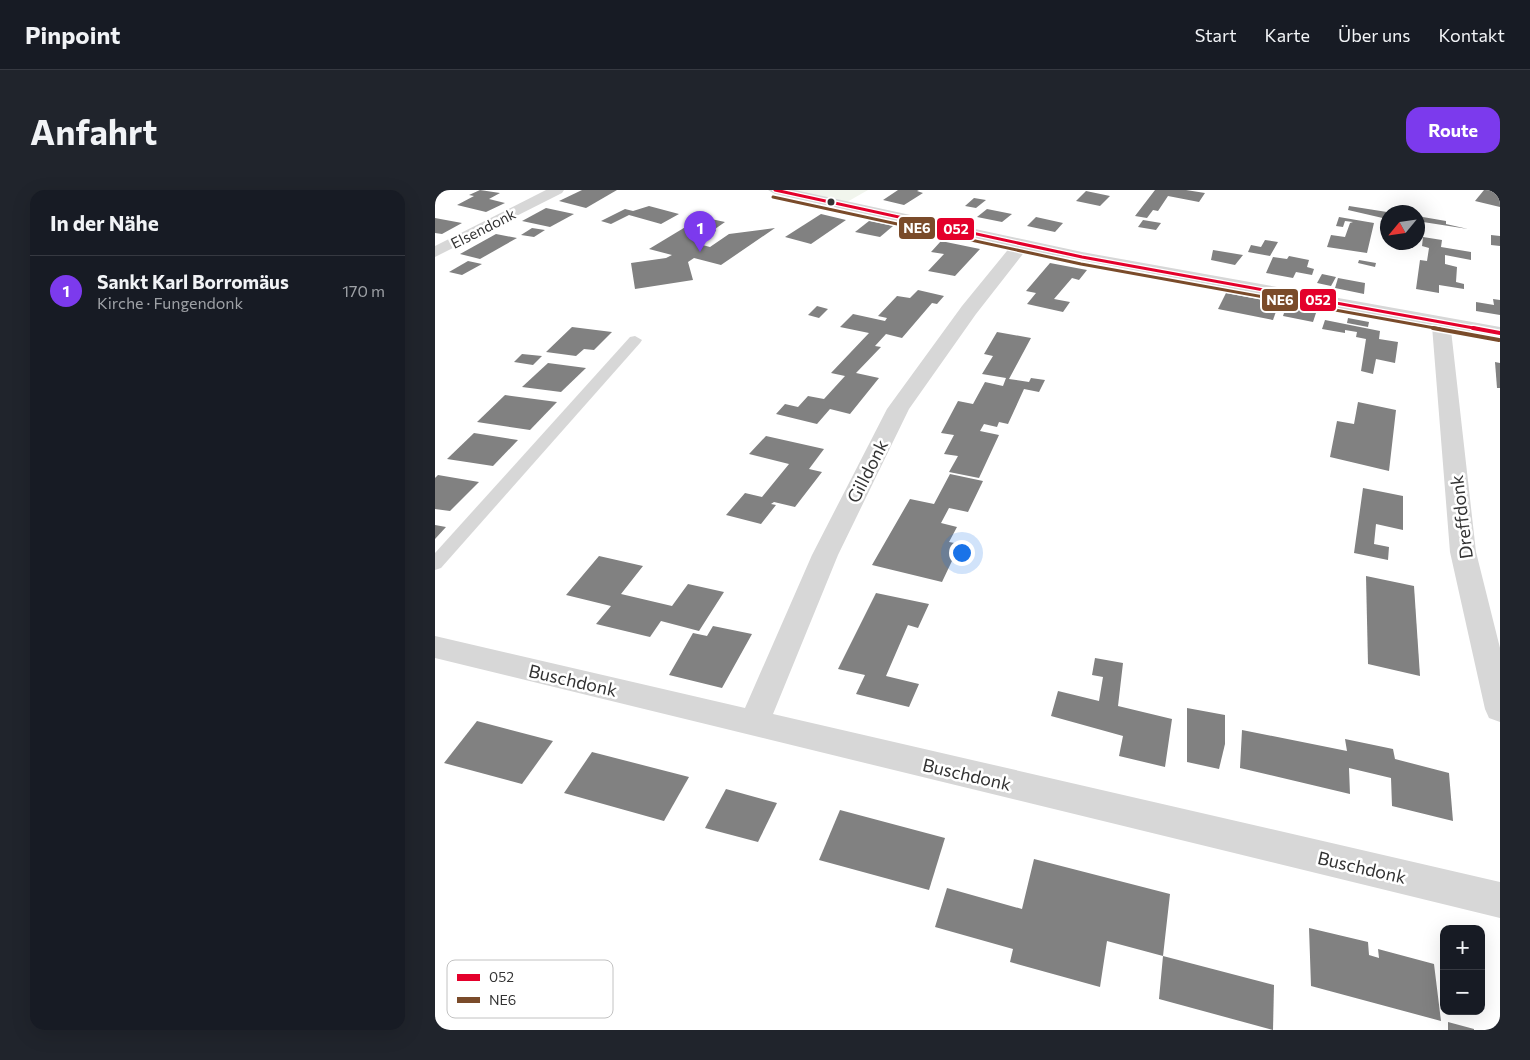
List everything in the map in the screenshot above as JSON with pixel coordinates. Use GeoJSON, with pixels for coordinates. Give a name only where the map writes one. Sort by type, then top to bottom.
{"type":"FeatureCollection","features":[{"type":"Feature","properties":{"kind":"street","name":"Elsendonk"},"geometry":{"type":"LineString","coordinates":[[435,252],[557,190]]}},
{"type":"Feature","properties":{"kind":"street"},"geometry":{"type":"LineString","coordinates":[[775,190],[857,206],[1022,244],[1218,283],[1441,321],[1500,333]]}},
{"type":"Feature","properties":{"kind":"street"},"geometry":{"type":"LineString","coordinates":[[857,206],[873,195]]}},
{"type":"Feature","properties":{"kind":"street","name":"Gilldonk"},"geometry":{"type":"LineString","coordinates":[[754,723],[825,555],[898,409],[969,310],[1022,244]]}},
{"type":"Feature","properties":{"kind":"street","name":"Dreffdonk"},"geometry":{"type":"LineString","coordinates":[[1441,321],[1463,552],[1500,709]]}},
{"type":"Feature","properties":{"kind":"street","name":"Buschdonk"},"geometry":{"type":"LineString","coordinates":[[435,648],[1500,900]]}},
{"type":"Feature","properties":{"kind":"lane"},"geometry":{"type":"LineString","coordinates":[[435,564],[635,340]]}},
{"type":"Feature","properties":{"kind":"shaded area"},"geometry":{"type":"Polygon","coordinates":[[[791,190],[868,190],[847,202],[791,190]]]}},
{"type":"Feature","properties":{"kind":"building"},"geometry":{"type":"Polygon","coordinates":[[[480,190],[500,193],[489,199],[505,203],[486,212],[457,205],[474,196],[469,195],[480,190]]]}},
{"type":"Feature","properties":{"kind":"building"},"geometry":{"type":"Polygon","coordinates":[[[582,190],[617,190],[586,208],[559,201],[582,190]]]}},
{"type":"Feature","properties":{"kind":"building"},"geometry":{"type":"Polygon","coordinates":[[[898,190],[919,190],[917,191],[923,193],[904,205],[883,200],[898,190]]]}},
{"type":"Feature","properties":{"kind":"building"},"geometry":{"type":"Polygon","coordinates":[[[1155,190],[1186,190],[1205,193],[1199,202],[1168,196],[1158,211],[1153,210],[1147,218],[1135,216],[1155,190]]]}},
{"type":"Feature","properties":{"kind":"building"},"geometry":{"type":"Polygon","coordinates":[[[1484,190],[1500,190],[1500,207],[1475,201],[1484,190]]]}},
{"type":"Feature","properties":{"kind":"building"},"geometry":{"type":"Polygon","coordinates":[[[1086,191],[1110,196],[1100,206],[1076,201],[1086,191]]]}},
{"type":"Feature","properties":{"kind":"building"},"geometry":{"type":"Polygon","coordinates":[[[974,198],[986,200],[976,208],[965,206],[974,198]]]}},
{"type":"Feature","properties":{"kind":"building"},"geometry":{"type":"Polygon","coordinates":[[[649,206],[679,214],[661,224],[629,215],[611,224],[601,221],[625,209],[633,211],[649,206]]]}},
{"type":"Feature","properties":{"kind":"building"},"geometry":{"type":"Polygon","coordinates":[[[1349,206],[1380,211],[1380,217],[1348,210],[1349,206]]]}},
{"type":"Feature","properties":{"kind":"building"},"geometry":{"type":"Polygon","coordinates":[[[546,208],[574,214],[550,227],[522,221],[546,208]]]}},
{"type":"Feature","properties":{"kind":"building"},"geometry":{"type":"Polygon","coordinates":[[[987,209],[1012,214],[1002,222],[977,217],[987,209]]]}},
{"type":"Feature","properties":{"kind":"building"},"geometry":{"type":"Polygon","coordinates":[[[821,214],[846,220],[811,244],[785,237],[821,214]]]}},
{"type":"Feature","properties":{"kind":"building"},"geometry":{"type":"Polygon","coordinates":[[[702,217],[725,222],[715,229],[716,231],[695,243],[710,247],[729,234],[775,228],[721,265],[694,258],[688,262],[693,280],[635,289],[631,263],[666,258],[672,255],[649,249],[702,217]]]}},
{"type":"Feature","properties":{"kind":"building"},"geometry":{"type":"Polygon","coordinates":[[[1036,217],[1063,223],[1055,232],[1027,226],[1036,217]]]}},
{"type":"Feature","properties":{"kind":"building"},"geometry":{"type":"Polygon","coordinates":[[[1339,217],[1374,223],[1367,253],[1327,247],[1331,235],[1345,237],[1350,223],[1353,222],[1345,221],[1343,227],[1336,226],[1339,217]]]}},
{"type":"Feature","properties":{"kind":"building"},"geometry":{"type":"Polygon","coordinates":[[[1425,217],[1446,221],[1446,224],[1468,229],[1425,222],[1425,217]]]}},
{"type":"Feature","properties":{"kind":"building"},"geometry":{"type":"Polygon","coordinates":[[[435,218],[462,223],[442,234],[435,233],[435,218]]]}},
{"type":"Feature","properties":{"kind":"building"},"geometry":{"type":"Polygon","coordinates":[[[1143,220],[1161,223],[1156,230],[1138,227],[1143,220]]]}},
{"type":"Feature","properties":{"kind":"building"},"geometry":{"type":"Polygon","coordinates":[[[869,221],[893,226],[880,237],[855,232],[869,221]]]}},
{"type":"Feature","properties":{"kind":"building"},"geometry":{"type":"Polygon","coordinates":[[[532,228],[545,230],[534,237],[521,235],[532,228]]]}},
{"type":"Feature","properties":{"kind":"building"},"geometry":{"type":"Polygon","coordinates":[[[496,234],[517,238],[480,259],[460,254],[496,234]]]}},
{"type":"Feature","properties":{"kind":"building"},"geometry":{"type":"Polygon","coordinates":[[[1491,235],[1500,236],[1500,246],[1491,245],[1491,235]]]}},
{"type":"Feature","properties":{"kind":"building"},"geometry":{"type":"Polygon","coordinates":[[[1425,237],[1442,240],[1441,247],[1471,252],[1471,260],[1445,255],[1445,264],[1457,267],[1456,282],[1464,284],[1464,289],[1439,285],[1439,293],[1416,289],[1420,260],[1427,261],[1429,248],[1425,247],[1425,237]]]}},
{"type":"Feature","properties":{"kind":"building"},"geometry":{"type":"Polygon","coordinates":[[[1265,240],[1278,242],[1270,256],[1248,252],[1251,245],[1261,247],[1265,240]]]}},
{"type":"Feature","properties":{"kind":"building"},"geometry":{"type":"Polygon","coordinates":[[[941,241],[980,249],[955,276],[928,271],[944,254],[931,252],[941,241]]]}},
{"type":"Feature","properties":{"kind":"building"},"geometry":{"type":"Polygon","coordinates":[[[1213,250],[1243,255],[1235,265],[1211,260],[1213,250]]]}},
{"type":"Feature","properties":{"kind":"building"},"geometry":{"type":"Polygon","coordinates":[[[1289,256],[1309,260],[1307,267],[1314,269],[1312,275],[1296,272],[1293,278],[1266,273],[1273,257],[1287,259],[1289,256]]]}},
{"type":"Feature","properties":{"kind":"building"},"geometry":{"type":"Polygon","coordinates":[[[1359,260],[1376,263],[1375,267],[1358,263],[1359,260]]]}},
{"type":"Feature","properties":{"kind":"building"},"geometry":{"type":"Polygon","coordinates":[[[468,261],[482,264],[462,275],[449,272],[468,261]]]}},
{"type":"Feature","properties":{"kind":"building"},"geometry":{"type":"Polygon","coordinates":[[[1050,263],[1087,270],[1079,280],[1072,278],[1054,299],[1070,302],[1063,312],[1027,304],[1036,293],[1026,291],[1050,263]]]}},
{"type":"Feature","properties":{"kind":"building"},"geometry":{"type":"Polygon","coordinates":[[[1322,274],[1336,277],[1331,286],[1317,283],[1322,274]]]}},
{"type":"Feature","properties":{"kind":"building"},"geometry":{"type":"Polygon","coordinates":[[[1338,278],[1365,283],[1364,294],[1335,288],[1338,278]]]}},
{"type":"Feature","properties":{"kind":"building"},"geometry":{"type":"Polygon","coordinates":[[[918,290],[944,296],[937,304],[932,303],[902,338],[886,334],[875,346],[881,347],[856,373],[879,378],[850,414],[830,409],[817,424],[776,414],[785,404],[798,407],[808,396],[824,399],[845,376],[831,373],[869,333],[840,327],[853,314],[885,321],[887,318],[878,316],[897,296],[910,298],[918,290]]]}},
{"type":"Feature","properties":{"kind":"building"},"geometry":{"type":"Polygon","coordinates":[[[1226,293],[1279,303],[1273,320],[1218,309],[1226,293]]]}},
{"type":"Feature","properties":{"kind":"building"},"geometry":{"type":"Polygon","coordinates":[[[1493,299],[1500,300],[1500,315],[1476,311],[1476,302],[1494,305],[1493,299]]]}},
{"type":"Feature","properties":{"kind":"building"},"geometry":{"type":"Polygon","coordinates":[[[817,306],[828,309],[819,318],[808,315],[817,306]]]}},
{"type":"Feature","properties":{"kind":"building"},"geometry":{"type":"Polygon","coordinates":[[[1286,307],[1316,313],[1313,322],[1283,316],[1286,307]]]}},
{"type":"Feature","properties":{"kind":"building"},"geometry":{"type":"Polygon","coordinates":[[[1348,318],[1369,322],[1368,327],[1347,323],[1348,318]]]}},
{"type":"Feature","properties":{"kind":"building"},"geometry":{"type":"Polygon","coordinates":[[[1325,320],[1380,331],[1379,339],[1398,342],[1395,363],[1376,359],[1373,374],[1361,371],[1366,339],[1356,337],[1357,332],[1345,330],[1345,333],[1322,329],[1325,320]]]}},
{"type":"Feature","properties":{"kind":"building"},"geometry":{"type":"Polygon","coordinates":[[[572,327],[612,332],[594,350],[584,349],[576,356],[546,352],[572,327]]]}},
{"type":"Feature","properties":{"kind":"building"},"geometry":{"type":"Polygon","coordinates":[[[997,332],[1031,338],[1009,379],[1029,382],[1031,378],[1045,380],[1039,392],[1024,389],[1008,424],[999,422],[997,427],[984,424],[980,431],[999,435],[979,478],[949,472],[958,456],[944,454],[954,435],[941,433],[958,401],[973,404],[985,382],[1003,386],[1006,378],[982,374],[993,356],[984,354],[997,332]]]}},
{"type":"Feature","properties":{"kind":"building"},"geometry":{"type":"Polygon","coordinates":[[[522,354],[542,356],[533,365],[514,362],[522,354]]]}},
{"type":"Feature","properties":{"kind":"building"},"geometry":{"type":"Polygon","coordinates":[[[1495,362],[1500,363],[1500,388],[1497,388],[1495,362]]]}},
{"type":"Feature","properties":{"kind":"building"},"geometry":{"type":"Polygon","coordinates":[[[548,363],[586,368],[561,392],[522,387],[548,363]]]}},
{"type":"Feature","properties":{"kind":"building"},"geometry":{"type":"Polygon","coordinates":[[[505,395],[557,402],[530,430],[477,422],[505,395]]]}},
{"type":"Feature","properties":{"kind":"building"},"geometry":{"type":"Polygon","coordinates":[[[1358,402],[1396,410],[1389,471],[1330,457],[1337,421],[1354,424],[1358,402]]]}},
{"type":"Feature","properties":{"kind":"building"},"geometry":{"type":"Polygon","coordinates":[[[474,433],[518,440],[493,466],[447,459],[474,433]]]}},
{"type":"Feature","properties":{"kind":"building"},"geometry":{"type":"Polygon","coordinates":[[[766,436],[824,449],[809,469],[822,472],[795,507],[774,502],[771,504],[776,505],[761,524],[726,515],[745,493],[762,497],[789,464],[749,454],[766,436]]]}},
{"type":"Feature","properties":{"kind":"building"},"geometry":{"type":"Polygon","coordinates":[[[950,474],[983,481],[968,512],[949,508],[941,523],[957,527],[949,542],[960,544],[942,582],[872,565],[910,499],[934,504],[950,474]]]}},
{"type":"Feature","properties":{"kind":"building"},"geometry":{"type":"Polygon","coordinates":[[[438,475],[479,482],[450,511],[435,509],[435,478],[438,475]]]}},
{"type":"Feature","properties":{"kind":"building"},"geometry":{"type":"Polygon","coordinates":[[[1363,488],[1403,496],[1403,530],[1376,524],[1374,544],[1389,547],[1388,560],[1354,553],[1363,488]]]}},
{"type":"Feature","properties":{"kind":"building"},"geometry":{"type":"Polygon","coordinates":[[[435,525],[446,527],[435,539],[435,525]]]}},
{"type":"Feature","properties":{"kind":"building"},"geometry":{"type":"Polygon","coordinates":[[[599,556],[643,566],[621,594],[672,606],[688,584],[724,592],[699,631],[661,621],[650,637],[596,624],[611,606],[566,595],[599,556]]]}},
{"type":"Feature","properties":{"kind":"building"},"geometry":{"type":"Polygon","coordinates":[[[1366,576],[1414,586],[1420,676],[1368,664],[1366,576]]]}},
{"type":"Feature","properties":{"kind":"building"},"geometry":{"type":"Polygon","coordinates":[[[876,593],[929,604],[918,628],[908,625],[886,676],[919,684],[909,707],[856,694],[865,675],[838,669],[876,593]]]}},
{"type":"Feature","properties":{"kind":"building"},"geometry":{"type":"Polygon","coordinates":[[[713,626],[752,634],[722,688],[669,675],[693,633],[707,636],[713,626]]]}},
{"type":"Feature","properties":{"kind":"building"},"geometry":{"type":"Polygon","coordinates":[[[1095,658],[1123,663],[1118,706],[1172,719],[1165,767],[1119,756],[1123,736],[1051,716],[1058,691],[1099,701],[1103,677],[1092,675],[1095,658]]]}},
{"type":"Feature","properties":{"kind":"building"},"geometry":{"type":"Polygon","coordinates":[[[1187,708],[1225,715],[1225,744],[1219,769],[1187,762],[1187,708]]]}},
{"type":"Feature","properties":{"kind":"building"},"geometry":{"type":"Polygon","coordinates":[[[477,721],[553,741],[522,784],[444,763],[477,721]]]}},
{"type":"Feature","properties":{"kind":"building"},"geometry":{"type":"Polygon","coordinates":[[[1242,730],[1347,751],[1345,739],[1393,749],[1395,759],[1449,773],[1453,821],[1392,806],[1391,778],[1349,768],[1350,794],[1240,768],[1242,730]]]}},
{"type":"Feature","properties":{"kind":"building"},"geometry":{"type":"Polygon","coordinates":[[[592,752],[689,777],[664,821],[564,793],[592,752]]]}},
{"type":"Feature","properties":{"kind":"building"},"geometry":{"type":"Polygon","coordinates":[[[726,789],[777,803],[758,842],[705,828],[726,789]]]}},
{"type":"Feature","properties":{"kind":"building"},"geometry":{"type":"Polygon","coordinates":[[[840,810],[945,838],[929,890],[819,860],[840,810]]]}},
{"type":"Feature","properties":{"kind":"building"},"geometry":{"type":"Polygon","coordinates":[[[1034,859],[1170,894],[1163,956],[1107,941],[1100,987],[1010,962],[1013,949],[935,927],[947,888],[1022,909],[1034,859]]]}},
{"type":"Feature","properties":{"kind":"building"},"geometry":{"type":"Polygon","coordinates":[[[1309,928],[1368,942],[1369,955],[1379,958],[1378,949],[1434,964],[1441,1021],[1311,986],[1309,928]]]}},
{"type":"Feature","properties":{"kind":"building"},"geometry":{"type":"Polygon","coordinates":[[[1163,956],[1274,985],[1273,1030],[1159,999],[1163,956]]]}},
{"type":"Feature","properties":{"kind":"building"},"geometry":{"type":"Polygon","coordinates":[[[1448,1022],[1474,1029],[1474,1030],[1448,1030],[1448,1022]]]}},
{"type":"Feature","properties":{"kind":"transit line","name":"052"},"geometry":{"type":"LineString","coordinates":[[775,190],[1082,257],[1500,333]]}},
{"type":"Feature","properties":{"kind":"transit line","name":"NE6"},"geometry":{"type":"LineString","coordinates":[[773,197],[1081,264],[1499,340]]}},
{"type":"Feature","properties":{"kind":"place","name":"Sankt Karl Borromäus"},"geometry":{"type":"Point","coordinates":[700,252]}}]}
